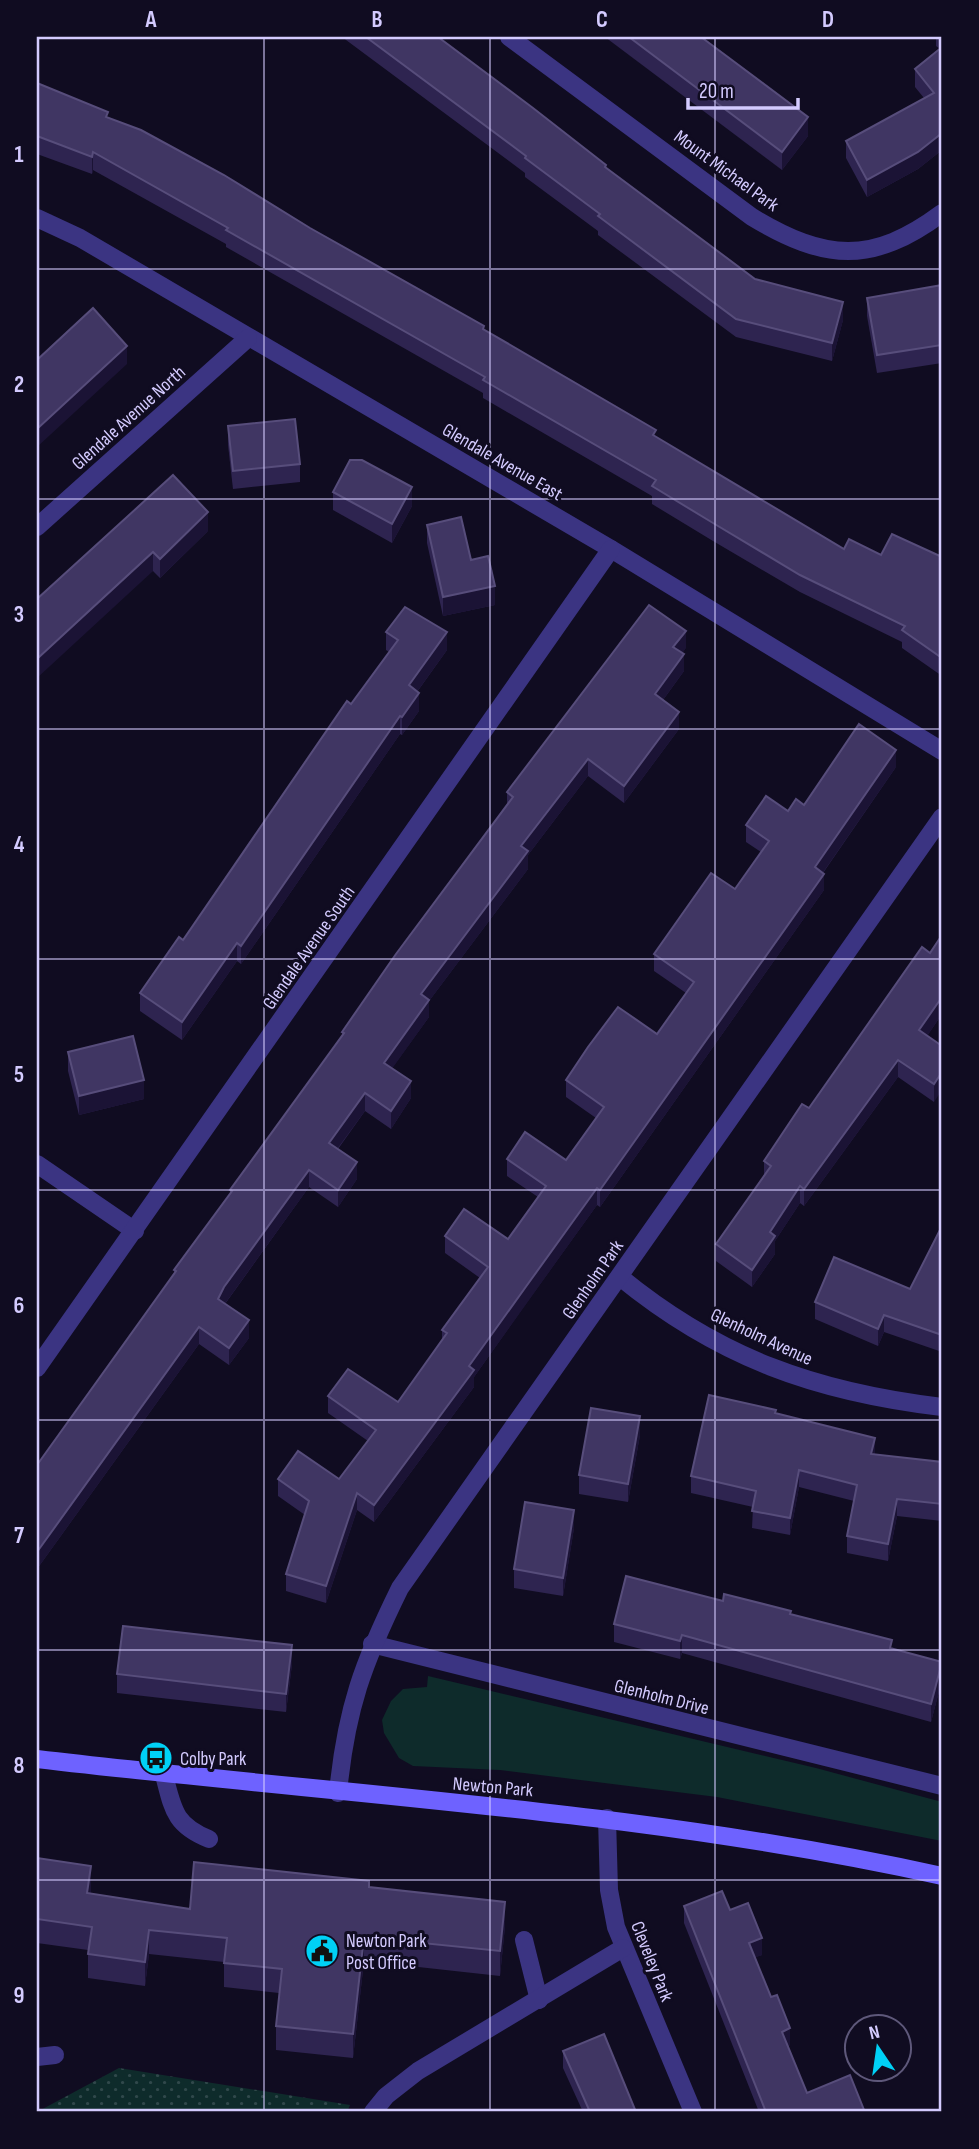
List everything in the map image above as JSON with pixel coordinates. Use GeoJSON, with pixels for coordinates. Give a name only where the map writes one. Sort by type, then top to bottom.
{"type":"FeatureCollection","features":[{"type":"Feature","properties":{"kind":"street","name":"Mount Michael Park"},"geometry":{"type":"LineString","coordinates":[[509,37],[752,217],[784,236],[846,253],[871,250],[901,239],[942,213]]}},
{"type":"Feature","properties":{"kind":"street","name":"Glendale Avenue East"},"geometry":{"type":"LineString","coordinates":[[37,218],[80,238],[611,549],[942,751]]}},
{"type":"Feature","properties":{"kind":"street","name":"Glendale Avenue North"},"geometry":{"type":"LineString","coordinates":[[37,527],[248,338]]}},
{"type":"Feature","properties":{"kind":"street","name":"Glendale Avenue South"},"geometry":{"type":"LineString","coordinates":[[37,1367],[135,1231],[611,549]]}},
{"type":"Feature","properties":{"kind":"street","name":"Glenholm Park"},"geometry":{"type":"LineString","coordinates":[[338,1793],[348,1715],[372,1644],[400,1588],[942,817]]}},
{"type":"Feature","properties":{"kind":"street"},"geometry":{"type":"LineString","coordinates":[[37,1164],[135,1231]]}},
{"type":"Feature","properties":{"kind":"street","name":"Glenholm Avenue"},"geometry":{"type":"LineString","coordinates":[[620,1277],[724,1346],[788,1376],[851,1393],[942,1406]]}},
{"type":"Feature","properties":{"kind":"street","name":"Glenholm Drive"},"geometry":{"type":"LineString","coordinates":[[372,1644],[942,1786]]}},
{"type":"Feature","properties":{"kind":"street","name":"Newton Park"},"geometry":{"type":"LineString","coordinates":[[37,1759],[338,1793],[607,1818],[842,1854],[942,1876]]}},
{"type":"Feature","properties":{"kind":"street"},"geometry":{"type":"LineString","coordinates":[[164,1774],[172,1807],[181,1823],[209,1839]]}},
{"type":"Feature","properties":{"kind":"street","name":"Cleveley Park"},"geometry":{"type":"LineString","coordinates":[[607,1818],[609,1890],[616,1927],[693,2112]]}},
{"type":"Feature","properties":{"kind":"street"},"geometry":{"type":"LineString","coordinates":[[524,1940],[539,2000]]}},
{"type":"Feature","properties":{"kind":"street"},"geometry":{"type":"LineString","coordinates":[[373,2112],[386,2096],[418,2071],[623,1948]]}},
{"type":"Feature","properties":{"kind":"street"},"geometry":{"type":"LineString","coordinates":[[37,2057],[55,2055]]}},
{"type":"Feature","properties":{"kind":"green space"},"geometry":{"type":"Polygon","coordinates":[[[428,1676],[816,1768],[942,1802],[942,1841],[717,1797],[500,1770],[413,1766],[399,1758],[384,1733],[382,1720],[391,1701],[403,1689],[427,1687],[428,1676]]]}},
{"type":"Feature","properties":{"kind":"green space"},"geometry":{"type":"Polygon","coordinates":[[[119,2068],[350,2105],[347,2112],[37,2112],[119,2068]]]}},
{"type":"Feature","properties":{"kind":"building"},"geometry":{"type":"Polygon","coordinates":[[[366,37],[438,37],[755,279],[843,302],[832,343],[736,319],[598,216],[600,214],[525,158],[526,156],[366,37]]]}},
{"type":"Feature","properties":{"kind":"building"},"geometry":{"type":"Polygon","coordinates":[[[629,37],[701,37],[808,117],[782,152],[629,37]]]}},
{"type":"Feature","properties":{"kind":"building"},"geometry":{"type":"Polygon","coordinates":[[[942,47],[942,133],[918,152],[867,180],[846,141],[934,93],[915,69],[942,47]]]}},
{"type":"Feature","properties":{"kind":"building"},"geometry":{"type":"Polygon","coordinates":[[[37,83],[108,112],[106,117],[141,130],[224,175],[310,228],[484,326],[483,329],[656,430],[653,435],[844,549],[849,539],[881,555],[892,534],[942,557],[942,658],[902,630],[905,626],[800,575],[652,486],[656,480],[483,380],[485,377],[226,230],[228,228],[93,152],[92,157],[37,136],[37,83]]]}},
{"type":"Feature","properties":{"kind":"building"},"geometry":{"type":"Polygon","coordinates":[[[942,285],[942,345],[877,355],[867,298],[942,285]]]}},
{"type":"Feature","properties":{"kind":"building"},"geometry":{"type":"Polygon","coordinates":[[[93,308],[127,346],[37,429],[37,360],[93,308]]]}},
{"type":"Feature","properties":{"kind":"building"},"geometry":{"type":"Polygon","coordinates":[[[295,419],[300,464],[233,471],[228,426],[295,419]]]}},
{"type":"Feature","properties":{"kind":"building"},"geometry":{"type":"Polygon","coordinates":[[[350,460],[362,460],[412,487],[392,524],[333,492],[350,460]]]}},
{"type":"Feature","properties":{"kind":"building"},"geometry":{"type":"Polygon","coordinates":[[[173,475],[208,512],[160,559],[153,552],[37,659],[37,599],[173,475]]]}},
{"type":"Feature","properties":{"kind":"building"},"geometry":{"type":"Polygon","coordinates":[[[461,517],[471,560],[488,556],[495,586],[443,597],[427,525],[461,517]]]}},
{"type":"Feature","properties":{"kind":"building"},"geometry":{"type":"Polygon","coordinates":[[[649,605],[686,631],[673,647],[684,654],[655,694],[679,712],[624,786],[588,759],[521,846],[528,851],[421,994],[429,1000],[384,1063],[411,1081],[391,1111],[365,1093],[329,1143],[357,1162],[338,1190],[309,1170],[224,1287],[218,1299],[249,1320],[229,1348],[199,1327],[37,1552],[37,1465],[344,1033],[342,1032],[396,954],[513,797],[507,792],[649,605]]]}},
{"type":"Feature","properties":{"kind":"building"},"geometry":{"type":"Polygon","coordinates":[[[405,607],[447,632],[409,685],[419,693],[402,717],[400,716],[241,946],[237,943],[182,1022],[140,993],[179,937],[183,940],[347,701],[351,704],[398,640],[386,632],[405,607]]]}},
{"type":"Feature","properties":{"kind":"building"},"geometry":{"type":"Polygon","coordinates":[[[859,724],[896,750],[815,867],[824,874],[600,1190],[597,1188],[469,1366],[474,1370],[374,1505],[357,1493],[326,1586],[286,1574],[309,1501],[278,1479],[298,1451],[339,1479],[376,1430],[328,1396],[348,1369],[398,1402],[447,1333],[442,1330],[488,1267],[445,1236],[464,1209],[508,1239],[546,1186],[507,1159],[525,1132],[566,1160],[604,1107],[566,1080],[588,1047],[618,1007],[657,1034],[694,982],[654,954],[711,873],[735,889],[769,841],[746,825],[766,796],[788,811],[796,799],[804,805],[859,724]]]}},
{"type":"Feature","properties":{"kind":"building"},"geometry":{"type":"Polygon","coordinates":[[[942,935],[942,997],[919,1030],[942,1046],[942,1072],[934,1084],[898,1060],[804,1189],[800,1186],[770,1232],[775,1236],[752,1270],[716,1244],[771,1166],[764,1161],[802,1104],[809,1108],[922,947],[930,953],[942,935]]]}},
{"type":"Feature","properties":{"kind":"building"},"geometry":{"type":"Polygon","coordinates":[[[133,1036],[144,1080],[79,1096],[68,1052],[133,1036]]]}},
{"type":"Feature","properties":{"kind":"building"},"geometry":{"type":"Polygon","coordinates":[[[942,1226],[942,1335],[884,1315],[878,1329],[815,1302],[834,1257],[910,1289],[942,1226]]]}},
{"type":"Feature","properties":{"kind":"building"},"geometry":{"type":"Polygon","coordinates":[[[709,1395],[776,1410],[775,1413],[875,1438],[871,1454],[942,1462],[942,1504],[897,1499],[888,1544],[847,1536],[857,1485],[799,1470],[790,1518],[752,1511],[756,1491],[691,1476],[709,1395]]]}},
{"type":"Feature","properties":{"kind":"building"},"geometry":{"type":"Polygon","coordinates":[[[591,1408],[640,1416],[628,1484],[579,1475],[591,1408]]]}},
{"type":"Feature","properties":{"kind":"building"},"geometry":{"type":"Polygon","coordinates":[[[525,1502],[574,1510],[563,1578],[514,1569],[525,1502]]]}},
{"type":"Feature","properties":{"kind":"building"},"geometry":{"type":"Polygon","coordinates":[[[626,1576],[723,1601],[724,1594],[892,1640],[890,1648],[942,1662],[931,1704],[682,1635],[680,1641],[614,1624],[626,1576]]]}},
{"type":"Feature","properties":{"kind":"building"},"geometry":{"type":"Polygon","coordinates":[[[123,1626],[292,1645],[286,1694],[117,1674],[123,1626]]]}},
{"type":"Feature","properties":{"kind":"building"},"geometry":{"type":"Polygon","coordinates":[[[37,1858],[91,1866],[87,1893],[190,1909],[194,1862],[369,1881],[369,1887],[505,1902],[500,1951],[364,1937],[353,2034],[276,2026],[282,1969],[224,1963],[227,1938],[149,1930],[145,1962],[88,1954],[92,1927],[37,1919],[37,1858]]]}},
{"type":"Feature","properties":{"kind":"building"},"geometry":{"type":"Polygon","coordinates":[[[722,1891],[730,1910],[748,1903],[762,1938],[749,1943],[771,1997],[777,1995],[790,2028],[782,2032],[807,2093],[842,2078],[842,2082],[853,2082],[864,2110],[766,2112],[684,1906],[722,1891]]]}},
{"type":"Feature","properties":{"kind":"building"},"geometry":{"type":"Polygon","coordinates":[[[604,2034],[636,2112],[590,2112],[563,2051],[604,2034]]]}},
{"type":"Feature","properties":{"kind":"place","name":"Colby Park"},"geometry":{"type":"Point","coordinates":[156,1758]}},
{"type":"Feature","properties":{"kind":"place","name":"Newton Park Post Office"},"geometry":{"type":"Point","coordinates":[322,1951]}}]}
